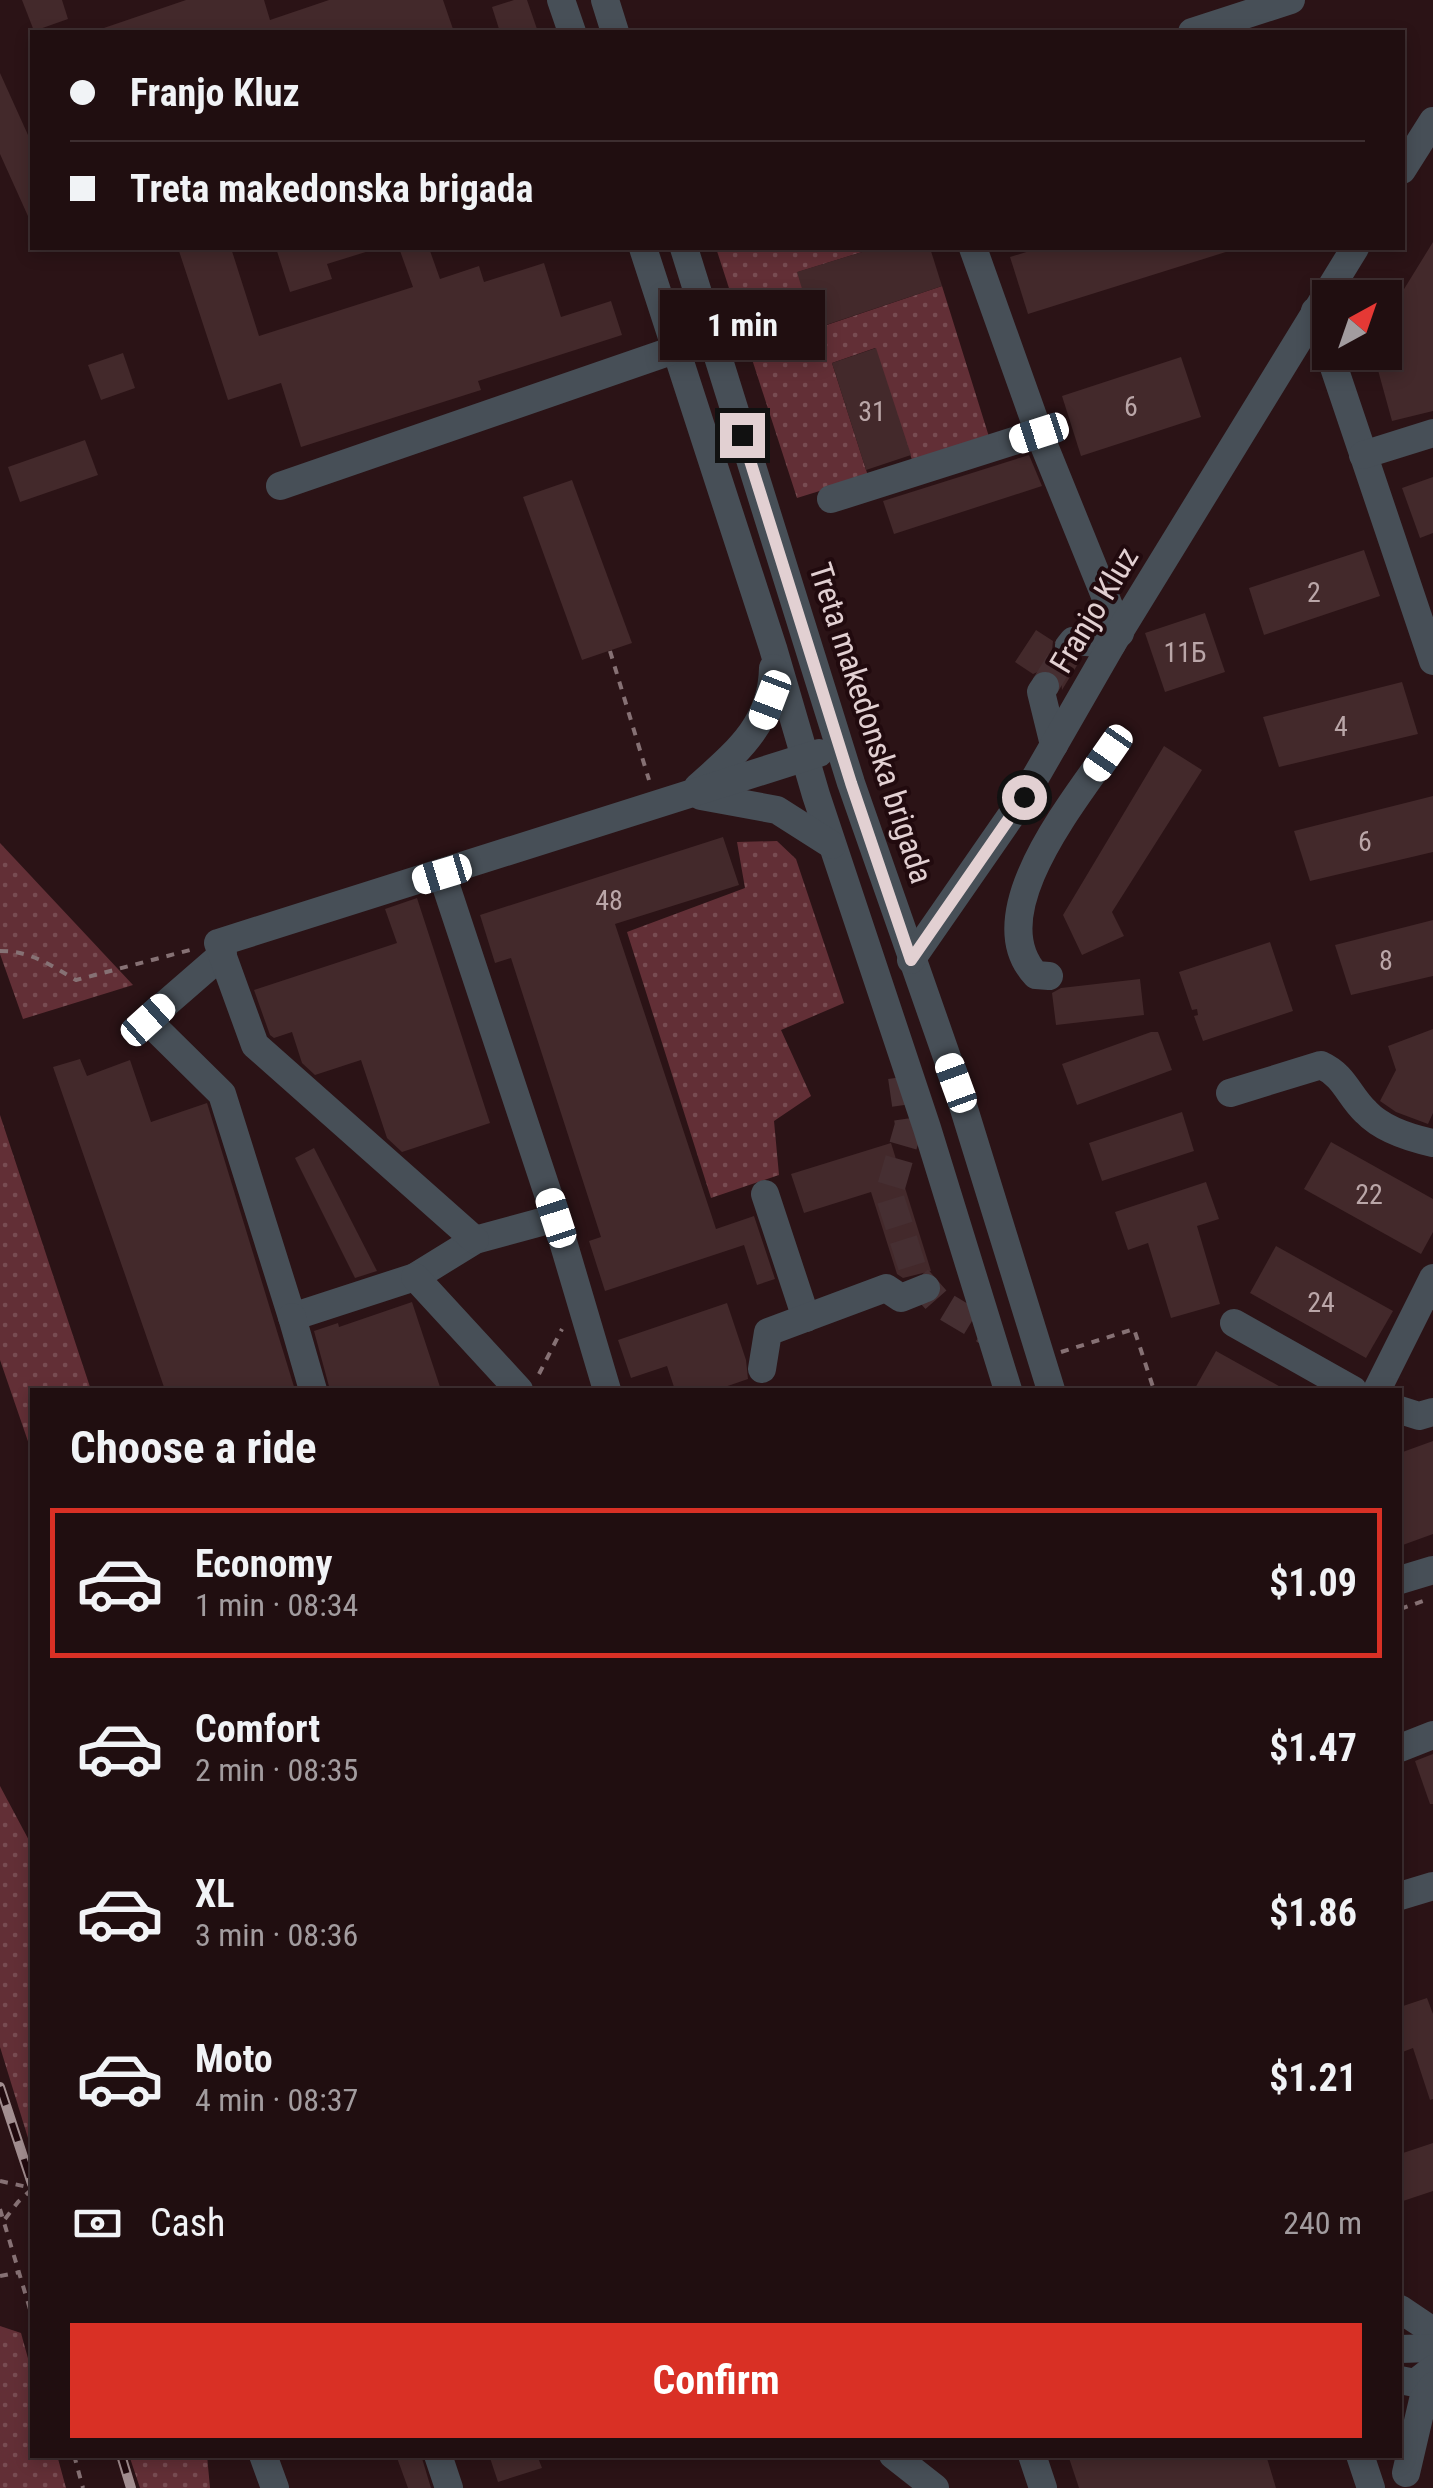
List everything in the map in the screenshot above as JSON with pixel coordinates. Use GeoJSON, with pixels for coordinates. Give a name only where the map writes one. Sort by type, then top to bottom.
{"type":"FeatureCollection","features":[{"type":"Feature","properties":{"kind":"street"},"geometry":{"type":"LineString","coordinates":[[562,0],[571,30]]}},
{"type":"Feature","properties":{"kind":"street"},"geometry":{"type":"LineString","coordinates":[[605,0],[614,30]]}},
{"type":"Feature","properties":{"kind":"street"},"geometry":{"type":"LineString","coordinates":[[1198,30],[1291,0]]}},
{"type":"Feature","properties":{"kind":"street"},"geometry":{"type":"LineString","coordinates":[[1405,165],[1433,121]]}},
{"type":"Feature","properties":{"kind":"street"},"geometry":{"type":"LineString","coordinates":[[644,250],[1007,1388]]}},
{"type":"Feature","properties":{"kind":"street","name":"Treta makedonska brigada"},"geometry":{"type":"LineString","coordinates":[[685,250],[840,746],[919,951],[1050,1388]]}},
{"type":"Feature","properties":{"kind":"street"},"geometry":{"type":"LineString","coordinates":[[974,250],[1116,638],[1073,641],[1070,646]]}},
{"type":"Feature","properties":{"kind":"street","name":"Franjo Kluz"},"geometry":{"type":"LineString","coordinates":[[1335,280],[1354,250]]}},
{"type":"Feature","properties":{"kind":"street","name":"Franjo Kluz"},"geometry":{"type":"LineString","coordinates":[[919,951],[1024,797],[1312,316]]}},
{"type":"Feature","properties":{"kind":"street"},"geometry":{"type":"LineString","coordinates":[[280,486],[677,349]]}},
{"type":"Feature","properties":{"kind":"street"},"geometry":{"type":"LineString","coordinates":[[1335,370],[1433,661]]}},
{"type":"Feature","properties":{"kind":"street"},"geometry":{"type":"LineString","coordinates":[[831,499],[1039,433]]}},
{"type":"Feature","properties":{"kind":"street"},"geometry":{"type":"LineString","coordinates":[[1363,455],[1433,434]]}},
{"type":"Feature","properties":{"kind":"street"},"geometry":{"type":"LineString","coordinates":[[689,794],[741,748],[762,720],[770,700],[773,648]]}},
{"type":"Feature","properties":{"kind":"street"},"geometry":{"type":"LineString","coordinates":[[1045,686],[1041,692],[1054,745]]}},
{"type":"Feature","properties":{"kind":"street"},"geometry":{"type":"LineString","coordinates":[[311,1388],[222,1094],[148,1020],[220,948],[840,746]]}},
{"type":"Feature","properties":{"kind":"street"},"geometry":{"type":"LineString","coordinates":[[1049,976],[1036,974],[1019,950],[1018,905],[1043,852],[1108,753]]}},
{"type":"Feature","properties":{"kind":"street"},"geometry":{"type":"LineString","coordinates":[[689,794],[777,810],[832,845]]}},
{"type":"Feature","properties":{"kind":"street"},"geometry":{"type":"LineString","coordinates":[[1024,797],[1062,820]]}},
{"type":"Feature","properties":{"kind":"street"},"geometry":{"type":"LineString","coordinates":[[442,874],[556,1218],[606,1388]]}},
{"type":"Feature","properties":{"kind":"street"},"geometry":{"type":"LineString","coordinates":[[220,948],[256,1045],[475,1240]]}},
{"type":"Feature","properties":{"kind":"street"},"geometry":{"type":"LineString","coordinates":[[1230,1093],[1321,1065],[1346,1082],[1364,1110],[1378,1122],[1433,1142]]}},
{"type":"Feature","properties":{"kind":"street"},"geometry":{"type":"LineString","coordinates":[[765,1194],[806,1318]]}},
{"type":"Feature","properties":{"kind":"street"},"geometry":{"type":"LineString","coordinates":[[292,1316],[415,1277],[475,1240],[556,1218]]}},
{"type":"Feature","properties":{"kind":"street"},"geometry":{"type":"LineString","coordinates":[[415,1277],[529,1382]]}},
{"type":"Feature","properties":{"kind":"street"},"geometry":{"type":"LineString","coordinates":[[1377,1388],[1433,1278]]}},
{"type":"Feature","properties":{"kind":"street"},"geometry":{"type":"LineString","coordinates":[[762,1369],[768,1332],[886,1288],[901,1298],[926,1288]]}},
{"type":"Feature","properties":{"kind":"street"},"geometry":{"type":"LineString","coordinates":[[1234,1323],[1349,1388]]}},
{"type":"Feature","properties":{"kind":"street"},"geometry":{"type":"LineString","coordinates":[[1402,1411],[1419,1416],[1433,1412]]}},
{"type":"Feature","properties":{"kind":"street"},"geometry":{"type":"LineString","coordinates":[[1402,1579],[1433,1570]]}},
{"type":"Feature","properties":{"kind":"street"},"geometry":{"type":"LineString","coordinates":[[1402,1747],[1433,1736]]}},
{"type":"Feature","properties":{"kind":"street"},"geometry":{"type":"LineString","coordinates":[[1402,1895],[1433,1886]]}},
{"type":"Feature","properties":{"kind":"street"},"geometry":{"type":"LineString","coordinates":[[1402,2310],[1433,2330]]}},
{"type":"Feature","properties":{"kind":"street"},"geometry":{"type":"LineString","coordinates":[[1402,2348],[1433,2348]]}},
{"type":"Feature","properties":{"kind":"street"},"geometry":{"type":"LineString","coordinates":[[1402,2380],[1415,2383],[1433,2370]]}},
{"type":"Feature","properties":{"kind":"street"},"geometry":{"type":"LineString","coordinates":[[1406,2472],[1422,2400],[1433,2386]]}},
{"type":"Feature","properties":{"kind":"street"},"geometry":{"type":"LineString","coordinates":[[264,2458],[274,2488]]}},
{"type":"Feature","properties":{"kind":"street"},"geometry":{"type":"LineString","coordinates":[[439,2458],[449,2488]]}},
{"type":"Feature","properties":{"kind":"street"},"geometry":{"type":"LineString","coordinates":[[897,2458],[935,2488]]}},
{"type":"Feature","properties":{"kind":"street"},"geometry":{"type":"LineString","coordinates":[[1033,2458],[1042,2488]]}},
{"type":"Feature","properties":{"kind":"street"},"geometry":{"type":"LineString","coordinates":[[1361,2458],[1370,2488]]}},
{"type":"Feature","properties":{"kind":"path"},"geometry":{"type":"LineString","coordinates":[[610,651],[657,806]]}},
{"type":"Feature","properties":{"kind":"path"},"geometry":{"type":"LineString","coordinates":[[0,951],[39,957],[76,980],[220,948]]}},
{"type":"Feature","properties":{"kind":"path"},"geometry":{"type":"LineString","coordinates":[[529,1382],[579,1293]]}},
{"type":"Feature","properties":{"kind":"path"},"geometry":{"type":"LineString","coordinates":[[1057,1353],[1134,1329],[1153,1388]]}},
{"type":"Feature","properties":{"kind":"path"},"geometry":{"type":"LineString","coordinates":[[1402,1608],[1433,1597]]}},
{"type":"Feature","properties":{"kind":"path"},"geometry":{"type":"LineString","coordinates":[[0,2182],[30,2189]]}},
{"type":"Feature","properties":{"kind":"path"},"geometry":{"type":"LineString","coordinates":[[4,2221],[30,2191]]}},
{"type":"Feature","properties":{"kind":"path"},"geometry":{"type":"LineString","coordinates":[[0,2209],[30,2309]]}},
{"type":"Feature","properties":{"kind":"path"},"geometry":{"type":"LineString","coordinates":[[0,2276],[20,2272]]}},
{"type":"Feature","properties":{"kind":"path"},"geometry":{"type":"LineString","coordinates":[[75,2458],[84,2488]]}},
{"type":"Feature","properties":{"kind":"shaded area"},"geometry":{"type":"Polygon","coordinates":[[[717,250],[869,250],[798,272],[815,329],[942,286],[990,440],[912,460],[875,348],[832,363],[868,476],[797,498],[717,250]]]}},
{"type":"Feature","properties":{"kind":"shaded area"},"geometry":{"type":"Polygon","coordinates":[[[777,841],[796,859],[844,1003],[781,1030],[811,1096],[774,1121],[779,1175],[711,1198],[627,932],[745,888],[737,842],[777,841]]]}},
{"type":"Feature","properties":{"kind":"shaded area"},"geometry":{"type":"Polygon","coordinates":[[[0,843],[133,985],[23,1019],[0,954],[0,843]]]}},
{"type":"Feature","properties":{"kind":"shaded area"},"geometry":{"type":"Polygon","coordinates":[[[0,1115],[90,1388],[30,1388],[30,1447],[0,1360],[0,1115]]]}},
{"type":"Feature","properties":{"kind":"shaded area"},"geometry":{"type":"Polygon","coordinates":[[[0,1786],[30,1842],[30,2144],[0,2047],[0,1786]]]}},
{"type":"Feature","properties":{"kind":"shaded area"},"geometry":{"type":"Polygon","coordinates":[[[0,2326],[21,2333],[30,2366],[30,2458],[58,2458],[66,2488],[0,2488],[0,2326]]]}},
{"type":"Feature","properties":{"kind":"shaded area"},"geometry":{"type":"Polygon","coordinates":[[[130,2458],[207,2458],[210,2488],[140,2488],[130,2458]]]}},
{"type":"Feature","properties":{"kind":"building"},"geometry":{"type":"Polygon","coordinates":[[[22,0],[62,0],[68,19],[34,30],[22,0]]]}},
{"type":"Feature","properties":{"kind":"building"},"geometry":{"type":"Polygon","coordinates":[[[186,0],[264,0],[270,20],[329,0],[443,0],[453,30],[98,30],[186,0]]]}},
{"type":"Feature","properties":{"kind":"building"},"geometry":{"type":"Polygon","coordinates":[[[527,0],[537,30],[499,30],[492,7],[527,0]]]}},
{"type":"Feature","properties":{"kind":"building"},"geometry":{"type":"Polygon","coordinates":[[[0,73],[30,134],[30,221],[0,154],[0,73]]]}},
{"type":"Feature","properties":{"kind":"building"},"geometry":{"type":"Polygon","coordinates":[[[1433,242],[1433,411],[1392,421],[1378,370],[1402,370],[1402,292],[1433,242]]]}},
{"type":"Feature","properties":{"kind":"building"},"geometry":{"type":"Polygon","coordinates":[[[179,250],[232,250],[259,336],[413,287],[400,250],[430,250],[440,279],[479,266],[484,282],[544,263],[561,317],[611,301],[622,335],[478,381],[481,390],[301,447],[281,383],[228,400],[179,250]]]}},
{"type":"Feature","properties":{"kind":"building"},"geometry":{"type":"Polygon","coordinates":[[[277,250],[369,250],[327,264],[332,279],[290,292],[277,250]]]}},
{"type":"Feature","properties":{"kind":"building"},"geometry":{"type":"Polygon","coordinates":[[[868,250],[931,250],[942,286],[814,329],[797,272],[868,250]]]}},
{"type":"Feature","properties":{"kind":"building"},"geometry":{"type":"Polygon","coordinates":[[[1033,250],[1229,251],[1028,314],[1010,257],[1033,250]]]}},
{"type":"Feature","properties":{"kind":"building"},"geometry":{"type":"Polygon","coordinates":[[[876,348],[911,455],[866,470],[832,363],[876,348]]]}},
{"type":"Feature","properties":{"kind":"building"},"geometry":{"type":"Polygon","coordinates":[[[123,353],[135,388],[101,400],[88,365],[123,353]]]}},
{"type":"Feature","properties":{"kind":"building"},"geometry":{"type":"Polygon","coordinates":[[[1181,357],[1201,417],[1081,456],[1062,396],[1181,357]]]}},
{"type":"Feature","properties":{"kind":"building"},"geometry":{"type":"Polygon","coordinates":[[[85,440],[98,475],[20,502],[8,467],[85,440]]]}},
{"type":"Feature","properties":{"kind":"building"},"geometry":{"type":"Polygon","coordinates":[[[1029,455],[1042,486],[894,534],[883,501],[1029,455]]]}},
{"type":"Feature","properties":{"kind":"building"},"geometry":{"type":"Polygon","coordinates":[[[1433,477],[1433,533],[1420,538],[1402,488],[1433,477]]]}},
{"type":"Feature","properties":{"kind":"building"},"geometry":{"type":"Polygon","coordinates":[[[572,480],[632,643],[582,660],[523,497],[572,480]]]}},
{"type":"Feature","properties":{"kind":"building"},"geometry":{"type":"Polygon","coordinates":[[[1364,550],[1380,596],[1264,635],[1249,588],[1364,550]]]}},
{"type":"Feature","properties":{"kind":"building"},"geometry":{"type":"Polygon","coordinates":[[[1205,613],[1225,672],[1165,692],[1145,633],[1205,613]]]}},
{"type":"Feature","properties":{"kind":"building"},"geometry":{"type":"Polygon","coordinates":[[[1036,630],[1053,641],[1052,651],[1059,660],[1067,663],[1081,659],[1062,690],[1061,679],[1054,671],[1045,669],[1033,674],[1015,662],[1036,630]]]}},
{"type":"Feature","properties":{"kind":"building"},"geometry":{"type":"Polygon","coordinates":[[[1402,682],[1418,734],[1279,767],[1263,717],[1402,682]]]}},
{"type":"Feature","properties":{"kind":"building"},"geometry":{"type":"Polygon","coordinates":[[[1164,746],[1202,770],[1112,912],[1124,936],[1082,955],[1063,915],[1164,746]]]}},
{"type":"Feature","properties":{"kind":"building"},"geometry":{"type":"Polygon","coordinates":[[[1433,796],[1433,852],[1310,881],[1294,831],[1433,796]]]}},
{"type":"Feature","properties":{"kind":"building"},"geometry":{"type":"Polygon","coordinates":[[[723,837],[739,885],[615,924],[716,1229],[754,1216],[775,1279],[757,1285],[744,1245],[605,1291],[589,1241],[601,1237],[511,958],[495,963],[480,915],[723,837]]]}},
{"type":"Feature","properties":{"kind":"building"},"geometry":{"type":"Polygon","coordinates":[[[417,898],[490,1123],[402,1152],[387,1138],[361,1060],[315,1075],[302,1063],[292,1032],[274,1038],[270,1035],[254,990],[397,943],[385,909],[417,898]]]}},
{"type":"Feature","properties":{"kind":"building"},"geometry":{"type":"Polygon","coordinates":[[[1433,920],[1433,976],[1351,995],[1335,945],[1433,920]]]}},
{"type":"Feature","properties":{"kind":"building"},"geometry":{"type":"Polygon","coordinates":[[[1270,942],[1293,1011],[1203,1041],[1194,1016],[1198,1015],[1197,1009],[1192,1010],[1179,972],[1270,942]]]}},
{"type":"Feature","properties":{"kind":"building"},"geometry":{"type":"Polygon","coordinates":[[[1140,979],[1144,1015],[1056,1025],[1052,993],[1061,988],[1140,979]]]}},
{"type":"Feature","properties":{"kind":"building"},"geometry":{"type":"Polygon","coordinates":[[[1433,1029],[1433,1113],[1428,1124],[1396,1112],[1380,1101],[1396,1070],[1388,1046],[1433,1029]]]}},
{"type":"Feature","properties":{"kind":"building"},"geometry":{"type":"Polygon","coordinates":[[[1158,1032],[1172,1070],[1077,1105],[1062,1064],[1158,1032]]]}},
{"type":"Feature","properties":{"kind":"building"},"geometry":{"type":"Polygon","coordinates":[[[80,1059],[87,1076],[130,1060],[151,1122],[207,1103],[294,1388],[164,1388],[53,1067],[80,1059]]]}},
{"type":"Feature","properties":{"kind":"building"},"geometry":{"type":"Polygon","coordinates":[[[1182,1112],[1194,1151],[1102,1181],[1089,1143],[1182,1112]]]}},
{"type":"Feature","properties":{"kind":"building"},"geometry":{"type":"Polygon","coordinates":[[[1331,1142],[1433,1199],[1433,1232],[1421,1254],[1304,1189],[1331,1142]]]}},
{"type":"Feature","properties":{"kind":"building"},"geometry":{"type":"Polygon","coordinates":[[[891,1143],[931,1271],[903,1278],[897,1274],[871,1192],[804,1213],[791,1174],[891,1143]]]}},
{"type":"Feature","properties":{"kind":"building"},"geometry":{"type":"Polygon","coordinates":[[[314,1148],[377,1271],[355,1278],[295,1158],[314,1148]]]}},
{"type":"Feature","properties":{"kind":"building"},"geometry":{"type":"Polygon","coordinates":[[[1206,1182],[1219,1219],[1197,1226],[1220,1304],[1171,1318],[1148,1243],[1128,1250],[1115,1212],[1206,1182]]]}},
{"type":"Feature","properties":{"kind":"building"},"geometry":{"type":"Polygon","coordinates":[[[1276,1246],[1393,1311],[1366,1358],[1250,1293],[1276,1246]]]}},
{"type":"Feature","properties":{"kind":"building"},"geometry":{"type":"Polygon","coordinates":[[[412,1302],[440,1388],[329,1388],[314,1331],[338,1323],[339,1327],[412,1302]]]}},
{"type":"Feature","properties":{"kind":"building"},"geometry":{"type":"Polygon","coordinates":[[[727,1303],[746,1360],[748,1379],[722,1388],[674,1388],[667,1366],[631,1378],[618,1340],[727,1303]]]}},
{"type":"Feature","properties":{"kind":"building"},"geometry":{"type":"Polygon","coordinates":[[[1216,1351],[1282,1388],[1195,1388],[1216,1351]]]}},
{"type":"Feature","properties":{"kind":"building"},"geometry":{"type":"Polygon","coordinates":[[[1433,1441],[1433,1534],[1402,1545],[1402,1452],[1433,1441]]]}},
{"type":"Feature","properties":{"kind":"building"},"geometry":{"type":"Polygon","coordinates":[[[1433,1754],[1433,1804],[1430,1804],[1415,1761],[1433,1754]]]}},
{"type":"Feature","properties":{"kind":"building"},"geometry":{"type":"Polygon","coordinates":[[[1427,1998],[1433,2014],[1430,2100],[1413,2048],[1402,2052],[1402,2006],[1427,1998]]]}},
{"type":"Feature","properties":{"kind":"building"},"geometry":{"type":"Polygon","coordinates":[[[1433,2143],[1433,2191],[1402,2201],[1402,2153],[1433,2143]]]}},
{"type":"Feature","properties":{"kind":"building"},"geometry":{"type":"Polygon","coordinates":[[[397,2458],[422,2458],[431,2488],[408,2488],[397,2458]]]}},
{"type":"Feature","properties":{"kind":"building"},"geometry":{"type":"Polygon","coordinates":[[[490,2458],[538,2458],[542,2468],[498,2482],[490,2458]]]}},
{"type":"Feature","properties":{"kind":"building"},"geometry":{"type":"Polygon","coordinates":[[[1069,2458],[1267,2458],[1276,2488],[1079,2488],[1069,2458]]]}},
{"type":"Feature","properties":{"kind":"tunnel"},"geometry":{"type":"LineString","coordinates":[[1045,686],[1069,646]]}},
{"type":"Feature","properties":{"kind":"tunnel"},"geometry":{"type":"LineString","coordinates":[[902,1077],[909,1125],[889,1194],[915,1276],[938,1302],[991,1334]]}},
{"type":"Feature","properties":{"kind":"railway"},"geometry":{"type":"LineString","coordinates":[[0,2087],[30,2178]]}},
{"type":"Feature","properties":{"kind":"railway"},"geometry":{"type":"LineString","coordinates":[[122,2458],[131,2488]]}},
{"type":"Feature","properties":{"kind":"route"},"geometry":{"type":"LineString","coordinates":[[742,435],[911,960],[1024,797]]}}]}
